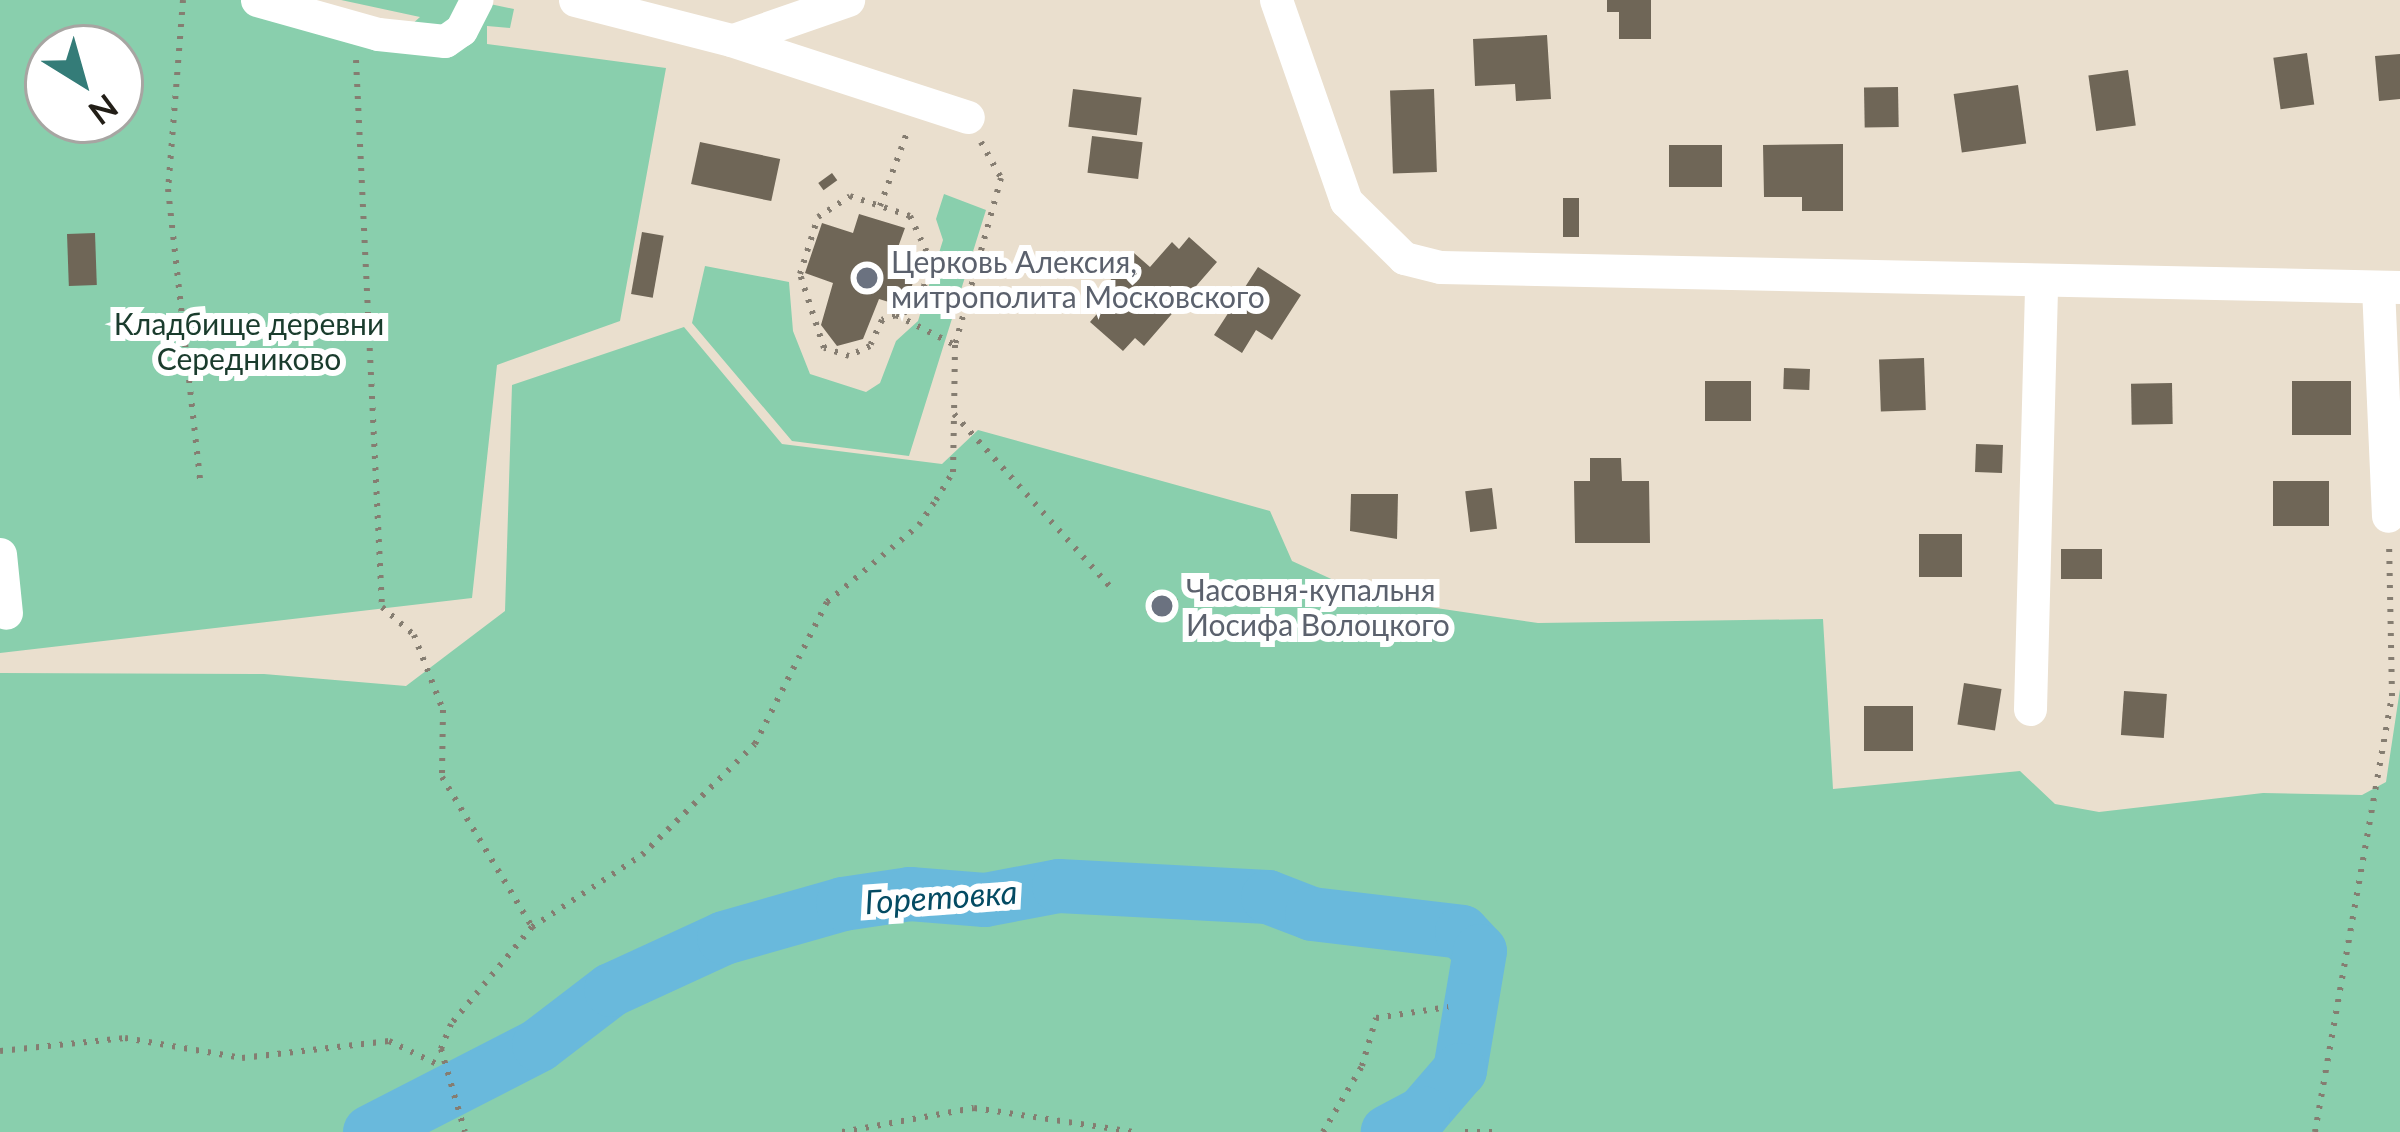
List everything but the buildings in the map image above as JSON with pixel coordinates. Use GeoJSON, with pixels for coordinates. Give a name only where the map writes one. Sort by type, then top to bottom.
{"type":"FeatureCollection","features":[{"type":"Feature","properties":{"kind":"street"},"geometry":{"type":"LineString","coordinates":[[257,0],[355,29],[445,41],[476,0]]}},
{"type":"Feature","properties":{"kind":"street"},"geometry":{"type":"LineString","coordinates":[[575,0],[731,40],[968,117]]}},
{"type":"Feature","properties":{"kind":"street"},"geometry":{"type":"LineString","coordinates":[[731,40],[848,0]]}},
{"type":"Feature","properties":{"kind":"street"},"geometry":{"type":"LineString","coordinates":[[1276,0],[1327,165],[1367,230],[1404,258],[1514,274],[2389,287],[2388,516]]}},
{"type":"Feature","properties":{"kind":"street"},"geometry":{"type":"LineString","coordinates":[[2030,709],[2042,280]]}},
{"type":"Feature","properties":{"kind":"street"},"geometry":{"type":"LineString","coordinates":[[0,554],[6,614]]}},
{"type":"Feature","properties":{"kind":"path"},"geometry":{"type":"LineString","coordinates":[[183,0],[168,189],[200,479]]}},
{"type":"Feature","properties":{"kind":"path"},"geometry":{"type":"LineString","coordinates":[[355,29],[382,607],[414,635],[443,710],[442,777],[532,927]]}},
{"type":"Feature","properties":{"kind":"path"},"geometry":{"type":"LineString","coordinates":[[465,1132],[441,1066],[452,1024],[532,927],[643,855],[755,744],[827,602],[919,525],[953,472],[956,345],[1001,178],[968,117]]}},
{"type":"Feature","properties":{"kind":"path"},"geometry":{"type":"LineString","coordinates":[[880,206],[903,144]]}},
{"type":"Feature","properties":{"kind":"path"},"geometry":{"type":"LineString","coordinates":[[850,196],[880,206],[910,216],[931,261],[918,308],[896,315],[849,356],[824,348],[800,274],[818,217],[850,196]]}},
{"type":"Feature","properties":{"kind":"path"},"geometry":{"type":"LineString","coordinates":[[896,315],[956,345]]}},
{"type":"Feature","properties":{"kind":"path"},"geometry":{"type":"LineString","coordinates":[[954,414],[1114,591]]}},
{"type":"Feature","properties":{"kind":"path"},"geometry":{"type":"LineString","coordinates":[[2315,1132],[2392,697],[2388,516]]}},
{"type":"Feature","properties":{"kind":"path"},"geometry":{"type":"LineString","coordinates":[[1323,1132],[1362,1066],[1376,1018],[1448,1007]]}},
{"type":"Feature","properties":{"kind":"path"},"geometry":{"type":"LineString","coordinates":[[0,1051],[125,1038],[242,1058],[388,1041],[441,1066]]}},
{"type":"Feature","properties":{"kind":"path"},"geometry":{"type":"LineString","coordinates":[[842,1132],[974,1108],[1135,1132]]}},
{"type":"Feature","properties":{"kind":"path"},"geometry":{"type":"LineString","coordinates":[[1465,1132],[1496,1132]]}},
{"type":"Feature","properties":{"kind":"green space","name":"Кладбище деревни Середниково"},"geometry":{"type":"Polygon","coordinates":[[[0,0],[298,0],[410,26],[420,17],[341,0],[471,0],[514,9],[510,28],[487,26],[487,44],[666,68],[620,321],[497,365],[472,598],[0,653],[0,0]]]}},
{"type":"Feature","properties":{"kind":"green space"},"geometry":{"type":"Polygon","coordinates":[[[944,194],[986,210],[909,456],[792,441],[692,323],[705,266],[789,282],[793,331],[810,374],[866,392],[880,383],[896,341],[918,321],[943,240],[936,219],[944,194]]]}},
{"type":"Feature","properties":{"kind":"green space"},"geometry":{"type":"Polygon","coordinates":[[[684,327],[782,444],[942,464],[978,430],[1270,511],[1292,561],[1375,599],[1538,623],[1823,619],[1833,789],[2020,771],[2055,804],[2099,812],[2263,793],[2362,795],[2386,782],[2400,689],[2400,1132],[0,1132],[0,673],[264,674],[406,686],[505,611],[512,385],[684,327]]]}},
{"type":"Feature","properties":{"kind":"waterway","name":"Горетовка"},"geometry":{"type":"LineString","coordinates":[[370,1132],[539,1045],[611,990],[724,938],[843,904],[910,894],[985,900],[1059,886],[1268,897],[1312,914],[1462,932],[1480,951],[1460,1070],[1423,1113],[1388,1132]]}},
{"type":"Feature","properties":{"kind":"place","name":"Церковь Алексия, митрополита Московского"},"geometry":{"type":"Point","coordinates":[867,278]}},
{"type":"Feature","properties":{"kind":"place","name":"Часовня-купальня Иосифа Волоцкого"},"geometry":{"type":"Point","coordinates":[1162,606]}}]}
